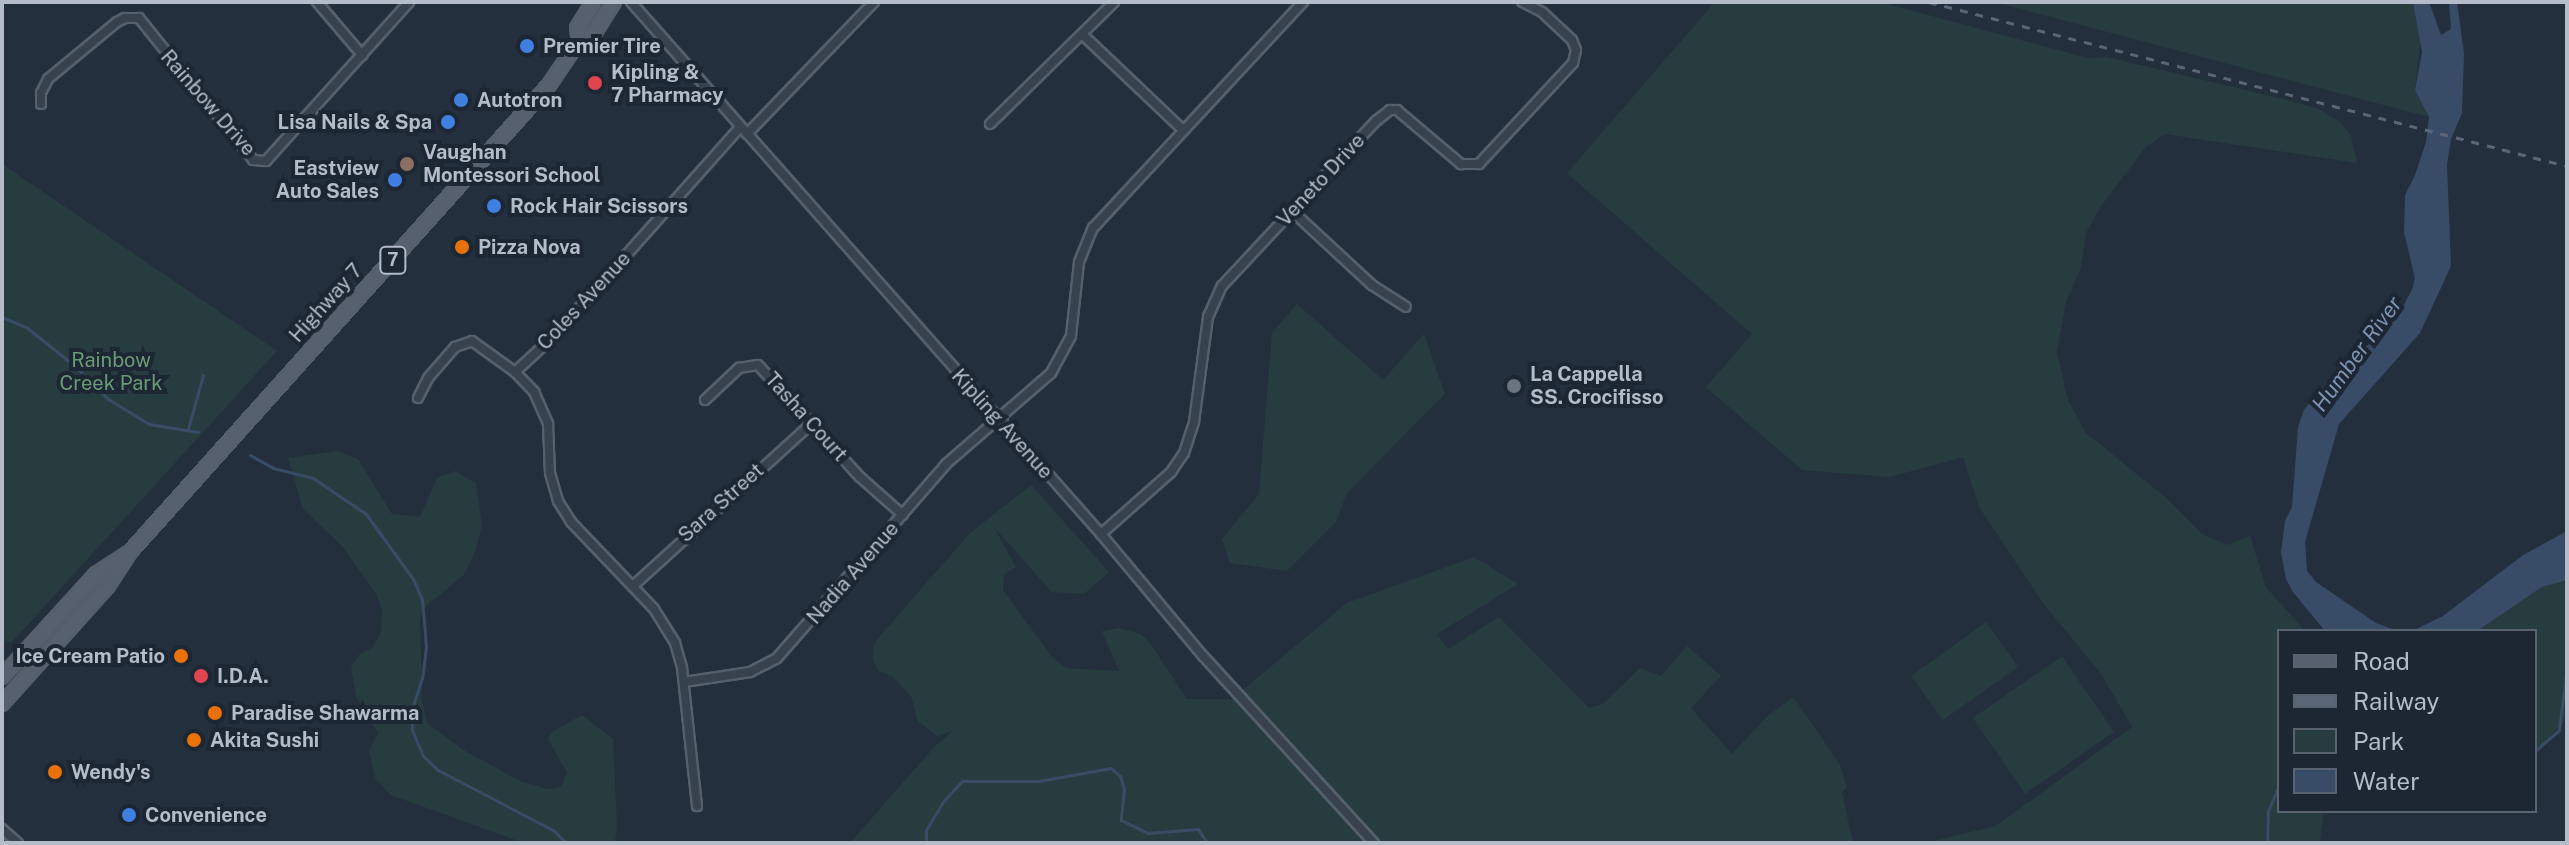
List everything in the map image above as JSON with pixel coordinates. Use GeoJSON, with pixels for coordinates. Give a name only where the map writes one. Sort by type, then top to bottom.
{"type":"FeatureCollection","features":[{"type":"Feature","properties":{"kind":"main road","name":"Highway 7"},"geometry":{"type":"LineString","coordinates":[[2,704],[108,586],[130,552],[549,85],[579,41],[577,28],[593,2]]}},
{"type":"Feature","properties":{"kind":"main road","name":"Highway 7"},"geometry":{"type":"LineString","coordinates":[[579,41],[590,40],[614,2]]}},
{"type":"Feature","properties":{"kind":"main road","name":"Highway 7"},"geometry":{"type":"LineString","coordinates":[[2,677],[96,574],[130,552]]}},
{"type":"Feature","properties":{"kind":"main road"},"geometry":{"type":"LineString","coordinates":[[60,613],[61,639]]}},
{"type":"Feature","properties":{"kind":"street"},"geometry":{"type":"LineString","coordinates":[[317,2],[362,55]]}},
{"type":"Feature","properties":{"kind":"street","name":"Rainbow Drive"},"geometry":{"type":"LineString","coordinates":[[41,104],[41,93],[48,79],[117,22],[125,18],[139,18],[253,160],[266,161],[409,2]]}},
{"type":"Feature","properties":{"kind":"street","name":"Kipling Avenue"},"geometry":{"type":"LineString","coordinates":[[631,2],[1101,534],[1204,657],[1374,843]]}},
{"type":"Feature","properties":{"kind":"street","name":"Coles Avenue"},"geometry":{"type":"LineString","coordinates":[[515,372],[555,335],[744,131],[874,2]]}},
{"type":"Feature","properties":{"kind":"street"},"geometry":{"type":"LineString","coordinates":[[990,124],[1084,36],[1114,2]]}},
{"type":"Feature","properties":{"kind":"street"},"geometry":{"type":"LineString","coordinates":[[997,419],[1051,373],[1062,356],[1073,328],[1079,262],[1088,235],[1303,2]]}},
{"type":"Feature","properties":{"kind":"street","name":"Veneto Drive"},"geometry":{"type":"LineString","coordinates":[[1101,534],[1163,480],[1180,460],[1194,422],[1206,326],[1214,300],[1229,277],[1390,110],[1403,113],[1461,164],[1472,166],[1485,160],[1576,56],[1575,45],[1568,35],[1542,12],[1522,2]]}},
{"type":"Feature","properties":{"kind":"street"},"geometry":{"type":"LineString","coordinates":[[1084,36],[1183,130]]}},
{"type":"Feature","properties":{"kind":"street"},"geometry":{"type":"LineString","coordinates":[[1292,211],[1372,285],[1406,307]]}},
{"type":"Feature","properties":{"kind":"street"},"geometry":{"type":"LineString","coordinates":[[418,398],[428,378],[455,347],[465,342],[478,343],[515,372],[534,392],[546,415],[550,473],[558,501],[571,522],[633,586],[669,630],[684,682],[697,806]]}},
{"type":"Feature","properties":{"kind":"street","name":"Tasha Court"},"geometry":{"type":"LineString","coordinates":[[705,400],[739,368],[758,365],[860,477],[903,515]]}},
{"type":"Feature","properties":{"kind":"street","name":"Nadia Avenue"},"geometry":{"type":"LineString","coordinates":[[684,682],[736,676],[777,658],[957,454],[997,419]]}},
{"type":"Feature","properties":{"kind":"street","name":"Sara Street"},"geometry":{"type":"LineString","coordinates":[[633,586],[712,510],[812,423]]}},
{"type":"Feature","properties":{"kind":"street"},"geometry":{"type":"LineString","coordinates":[[2,829],[18,843]]}},
{"type":"Feature","properties":{"kind":"green space"},"geometry":{"type":"Polygon","coordinates":[[[1715,2],[1880,2],[2088,58],[2107,57],[2283,99],[2319,109],[2339,121],[2351,136],[2357,163],[2165,134],[2146,147],[2101,206],[2086,233],[2081,268],[2066,302],[2057,352],[2068,400],[2085,432],[2165,497],[2202,534],[2227,545],[2250,536],[2266,587],[2303,629],[2277,629],[2277,813],[2324,813],[2320,843],[1924,843],[1996,826],[2132,727],[2102,675],[2043,603],[1979,507],[1963,457],[1890,477],[1802,470],[1706,387],[1752,334],[1567,173],[1715,2]]]}},
{"type":"Feature","properties":{"kind":"green space"},"geometry":{"type":"Polygon","coordinates":[[[1994,2],[2413,2],[2421,34],[2415,90],[2429,117],[1994,2]]]}},
{"type":"Feature","properties":{"kind":"green space","name":"Rainbow Creek Park"},"geometry":{"type":"Polygon","coordinates":[[[2,164],[277,351],[11,643],[2,639],[2,164]]]}},
{"type":"Feature","properties":{"kind":"green space"},"geometry":{"type":"Polygon","coordinates":[[[1297,304],[1383,380],[1424,334],[1445,394],[1347,493],[1336,522],[1287,571],[1230,563],[1222,539],[1259,494],[1272,333],[1297,304]]]}},
{"type":"Feature","properties":{"kind":"green space"},"geometry":{"type":"Polygon","coordinates":[[[337,451],[358,459],[392,514],[420,517],[437,478],[455,471],[476,483],[482,526],[474,555],[464,575],[426,606],[420,616],[422,701],[427,723],[462,749],[520,781],[548,789],[561,787],[567,773],[548,739],[552,732],[582,715],[613,739],[615,843],[524,843],[391,795],[375,778],[369,750],[378,733],[356,697],[351,667],[359,655],[372,648],[381,633],[382,611],[377,595],[342,546],[303,509],[288,458],[337,451]]]}},
{"type":"Feature","properties":{"kind":"green space"},"geometry":{"type":"Polygon","coordinates":[[[1031,485],[1109,572],[1084,594],[1052,592],[994,527],[1016,567],[1004,574],[1003,590],[1052,657],[1066,668],[1119,671],[1102,631],[1119,628],[1141,634],[1150,643],[1187,699],[1232,699],[1347,603],[1474,557],[1518,584],[1437,634],[1448,649],[1499,617],[1589,708],[1603,704],[1640,668],[1661,676],[1687,646],[1721,676],[1691,708],[1732,754],[1768,716],[1792,698],[1797,702],[1840,765],[1847,787],[1842,792],[1853,843],[850,843],[935,746],[953,731],[937,736],[918,721],[911,696],[892,676],[878,671],[873,660],[874,643],[970,533],[1031,485]]]}},
{"type":"Feature","properties":{"kind":"green space"},"geometry":{"type":"Polygon","coordinates":[[[2567,580],[2567,718],[2537,751],[2537,629],[2480,629],[2542,587],[2567,580]]]}},
{"type":"Feature","properties":{"kind":"green space"},"geometry":{"type":"Polygon","coordinates":[[[1986,622],[2018,667],[1943,720],[1911,676],[1986,622]]]}},
{"type":"Feature","properties":{"kind":"green space"},"geometry":{"type":"Polygon","coordinates":[[[2062,656],[2114,732],[2025,794],[1973,718],[2062,656]]]}},
{"type":"Feature","properties":{"kind":"water"},"geometry":{"type":"Polygon","coordinates":[[[2413,2],[2429,2],[2441,35],[2451,29],[2449,2],[2457,2],[2464,54],[2462,113],[2451,139],[2447,165],[2451,266],[2420,333],[2339,424],[2305,542],[2307,571],[2316,582],[2376,623],[2392,629],[2323,629],[2293,592],[2286,579],[2281,553],[2285,521],[2292,507],[2298,427],[2304,410],[2333,374],[2397,319],[2413,287],[2419,257],[2414,178],[2426,142],[2429,117],[2415,90],[2422,52],[2413,2]]]}},
{"type":"Feature","properties":{"kind":"water"},"geometry":{"type":"Polygon","coordinates":[[[2567,531],[2567,580],[2542,587],[2480,629],[2416,629],[2443,616],[2523,555],[2567,531]]]}},
{"type":"Feature","properties":{"kind":"waterway","name":"Humber River"},"geometry":{"type":"LineString","coordinates":[[2425,282],[2413,231],[2414,197],[2427,172]]}},
{"type":"Feature","properties":{"kind":"waterway"},"geometry":{"type":"LineString","coordinates":[[2,317],[26,327],[75,366],[108,399],[149,424],[198,432]]}},
{"type":"Feature","properties":{"kind":"waterway"},"geometry":{"type":"LineString","coordinates":[[188,429],[203,375]]}},
{"type":"Feature","properties":{"kind":"waterway"},"geometry":{"type":"LineString","coordinates":[[250,455],[273,468],[313,478],[366,514],[413,579],[422,599],[426,647],[422,678],[411,712],[412,730],[423,756],[438,770],[553,830],[566,843]]}},
{"type":"Feature","properties":{"kind":"waterway"},"geometry":{"type":"LineString","coordinates":[[2537,749],[2559,730],[2567,667]]}},
{"type":"Feature","properties":{"kind":"waterway"},"geometry":{"type":"LineString","coordinates":[[926,843],[926,830],[942,803],[962,781],[1039,781],[1111,768],[1120,776],[1124,789],[1121,820],[1148,833],[1198,829],[1207,843]]}},
{"type":"Feature","properties":{"kind":"waterway"},"geometry":{"type":"LineString","coordinates":[[2267,843],[2268,811],[2277,790]]}},
{"type":"Feature","properties":{"kind":"railway"},"geometry":{"type":"LineString","coordinates":[[1929,2],[2567,166]]}},
{"type":"Feature","properties":{"kind":"place","name":"Premier Tire"},"geometry":{"type":"Point","coordinates":[527,46]}},
{"type":"Feature","properties":{"kind":"place","name":"Kipling & 7 Pharmacy"},"geometry":{"type":"Point","coordinates":[595,83]}},
{"type":"Feature","properties":{"kind":"place","name":"Autotron"},"geometry":{"type":"Point","coordinates":[461,100]}},
{"type":"Feature","properties":{"kind":"place","name":"Lisa Nails & Spa"},"geometry":{"type":"Point","coordinates":[448,122]}},
{"type":"Feature","properties":{"kind":"place","name":"Vaughan Montessori School"},"geometry":{"type":"Point","coordinates":[407,164]}},
{"type":"Feature","properties":{"kind":"place","name":"Eastview Auto Sales"},"geometry":{"type":"Point","coordinates":[395,180]}},
{"type":"Feature","properties":{"kind":"place","name":"Rock Hair Scissors"},"geometry":{"type":"Point","coordinates":[494,206]}},
{"type":"Feature","properties":{"kind":"place","name":"Pizza Nova"},"geometry":{"type":"Point","coordinates":[462,247]}},
{"type":"Feature","properties":{"kind":"place","name":"La Cappella SS. Crocifisso"},"geometry":{"type":"Point","coordinates":[1514,386]}},
{"type":"Feature","properties":{"kind":"place","name":"Ice Cream Patio"},"geometry":{"type":"Point","coordinates":[181,656]}},
{"type":"Feature","properties":{"kind":"place","name":"I.D.A."},"geometry":{"type":"Point","coordinates":[201,676]}},
{"type":"Feature","properties":{"kind":"place","name":"Paradise Shawarma"},"geometry":{"type":"Point","coordinates":[215,713]}},
{"type":"Feature","properties":{"kind":"place","name":"Akita Sushi"},"geometry":{"type":"Point","coordinates":[194,740]}},
{"type":"Feature","properties":{"kind":"place","name":"Wendy's"},"geometry":{"type":"Point","coordinates":[55,772]}},
{"type":"Feature","properties":{"kind":"place","name":"Convenience"},"geometry":{"type":"Point","coordinates":[129,815]}}]}
